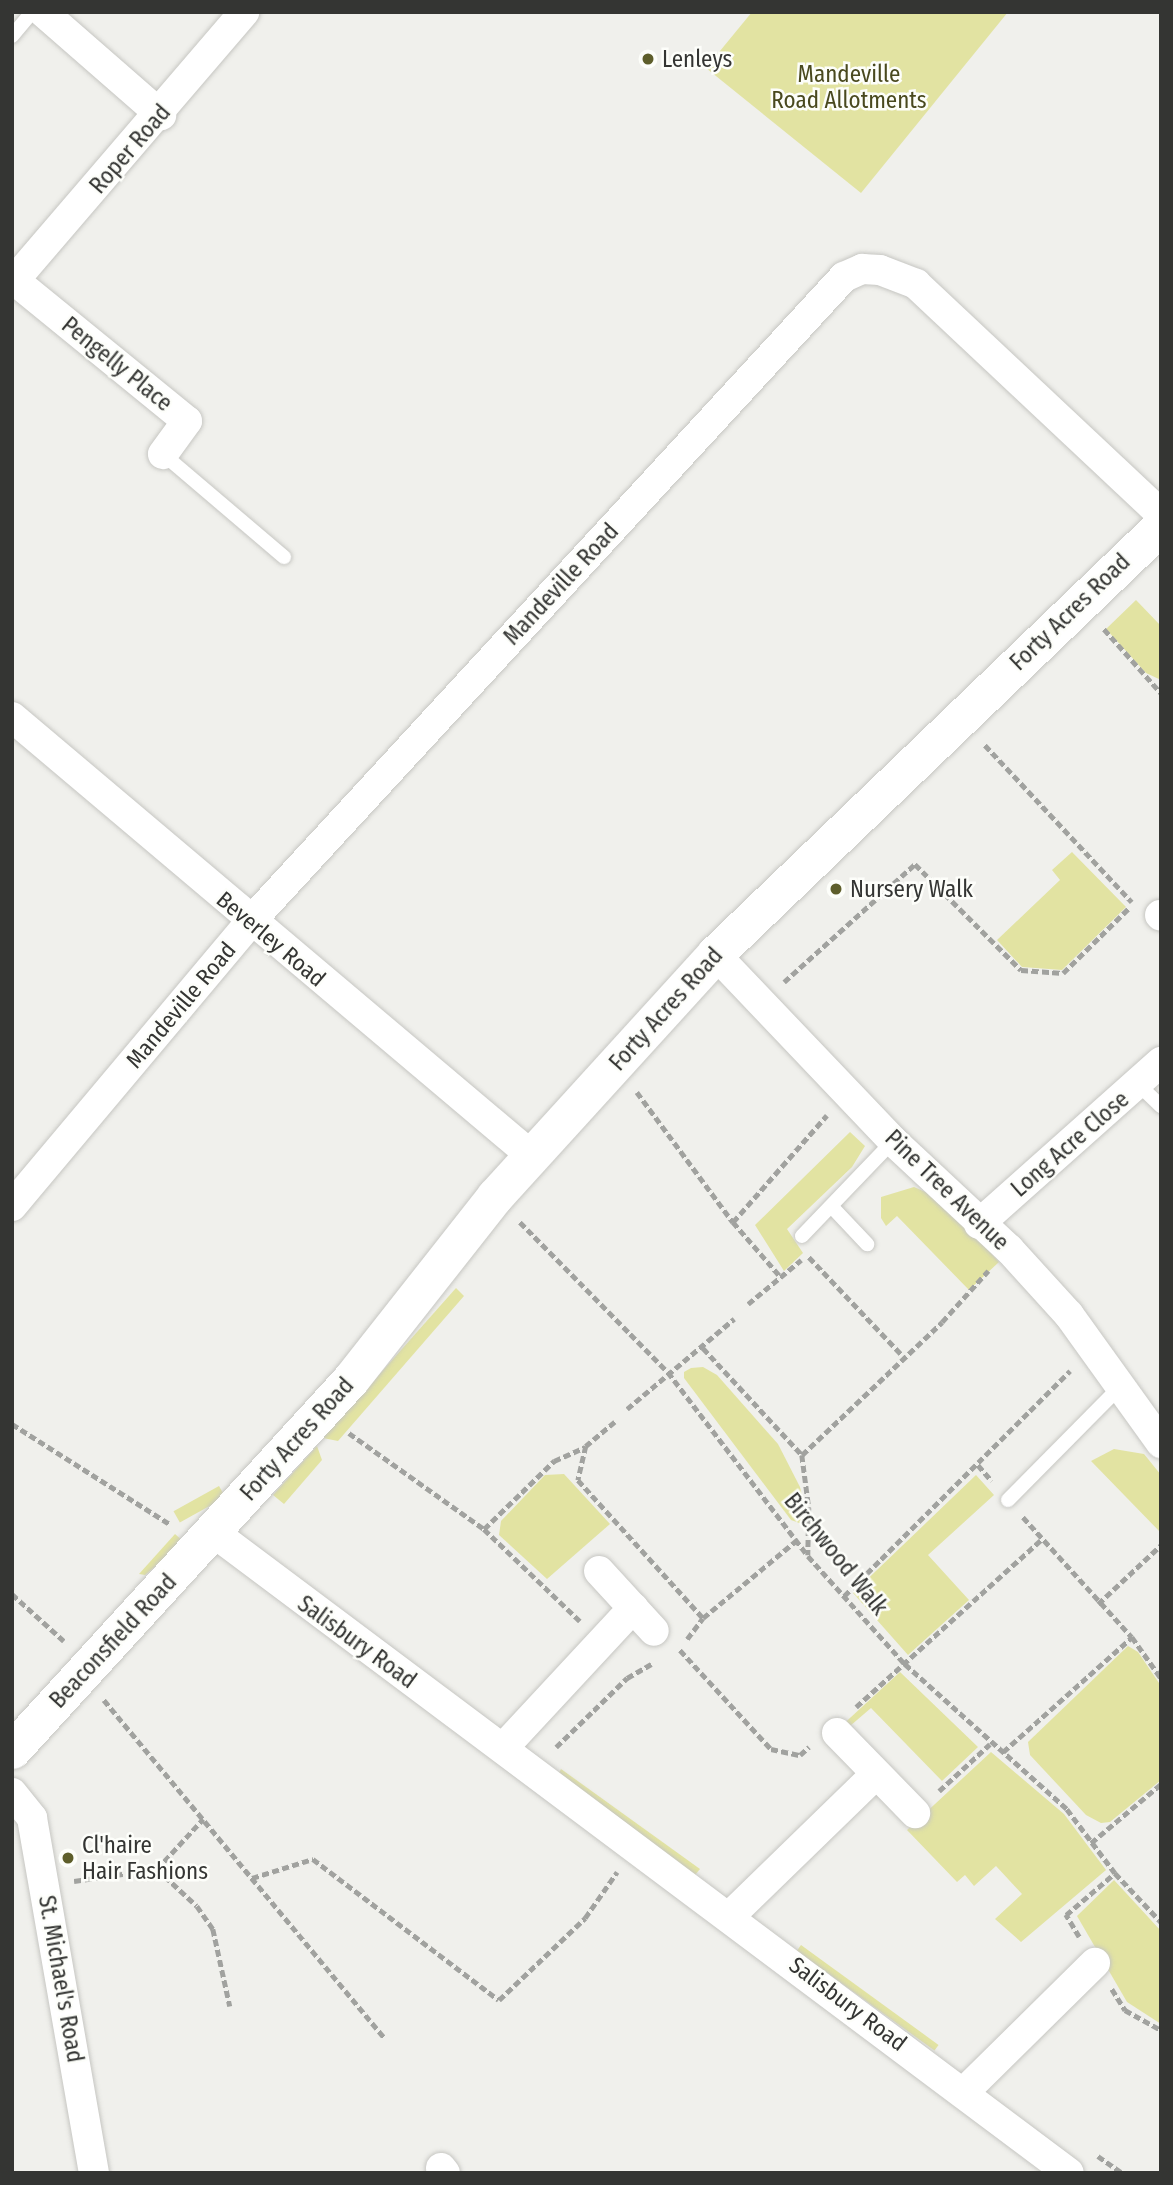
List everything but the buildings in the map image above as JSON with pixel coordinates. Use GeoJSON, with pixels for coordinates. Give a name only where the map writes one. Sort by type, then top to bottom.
{"type":"FeatureCollection","features":[{"type":"Feature","properties":{"kind":"street"},"geometry":{"type":"LineString","coordinates":[[43,12],[161,115]]}},
{"type":"Feature","properties":{"kind":"street","name":"Roper Road"},"geometry":{"type":"LineString","coordinates":[[13,282],[161,115],[244,12]]}},
{"type":"Feature","properties":{"kind":"street","name":"Mandeville Road"},"geometry":{"type":"LineString","coordinates":[[12,1206],[250,922],[834,288],[853,273],[880,270],[916,284],[1161,514]]}},
{"type":"Feature","properties":{"kind":"street","name":"Pengelly Place"},"geometry":{"type":"LineString","coordinates":[[13,282],[187,421],[163,454]]}},
{"type":"Feature","properties":{"kind":"street","name":"Forty Acres Road"},"geometry":{"type":"LineString","coordinates":[[208,1539],[351,1379],[495,1196],[715,954],[1161,526]]}},
{"type":"Feature","properties":{"kind":"street","name":"Beverley Road"},"geometry":{"type":"LineString","coordinates":[[12,717],[250,922],[533,1157]]}},
{"type":"Feature","properties":{"kind":"street","name":"Pine Tree Avenue"},"geometry":{"type":"LineString","coordinates":[[715,954],[893,1141],[979,1224],[1009,1249],[1092,1348],[1161,1443]]}},
{"type":"Feature","properties":{"kind":"street","name":"Long Acre Close"},"geometry":{"type":"LineString","coordinates":[[979,1224],[1161,1062]]}},
{"type":"Feature","properties":{"kind":"street","name":"Beaconsfield Road"},"geometry":{"type":"LineString","coordinates":[[12,1750],[84,1667],[208,1539]]}},
{"type":"Feature","properties":{"kind":"street","name":"Salisbury Road"},"geometry":{"type":"LineString","coordinates":[[208,1539],[504,1747],[731,1915],[1069,2173]]}},
{"type":"Feature","properties":{"kind":"street"},"geometry":{"type":"LineString","coordinates":[[599,1571],[654,1631]]}},
{"type":"Feature","properties":{"kind":"street"},"geometry":{"type":"LineString","coordinates":[[504,1747],[633,1608]]}},
{"type":"Feature","properties":{"kind":"street"},"geometry":{"type":"LineString","coordinates":[[833,1730],[915,1813]]}},
{"type":"Feature","properties":{"kind":"street"},"geometry":{"type":"LineString","coordinates":[[731,1915],[876,1774]]}},
{"type":"Feature","properties":{"kind":"street","name":"St. Michael's Road"},"geometry":{"type":"LineString","coordinates":[[12,1793],[32,1818],[94,2173]]}},
{"type":"Feature","properties":{"kind":"street"},"geometry":{"type":"LineString","coordinates":[[964,2092],[1095,1963]]}},
{"type":"Feature","properties":{"kind":"lane"},"geometry":{"type":"LineString","coordinates":[[12,36],[32,12]]}},
{"type":"Feature","properties":{"kind":"lane"},"geometry":{"type":"LineString","coordinates":[[163,454],[284,557]]}},
{"type":"Feature","properties":{"kind":"lane"},"geometry":{"type":"LineString","coordinates":[[1138,1084],[1161,1106]]}},
{"type":"Feature","properties":{"kind":"lane"},"geometry":{"type":"LineString","coordinates":[[802,1236],[833,1208],[893,1141]]}},
{"type":"Feature","properties":{"kind":"lane"},"geometry":{"type":"LineString","coordinates":[[833,1208],[867,1244]]}},
{"type":"Feature","properties":{"kind":"lane"},"geometry":{"type":"LineString","coordinates":[[1008,1500],[1120,1387]]}},
{"type":"Feature","properties":{"kind":"path"},"geometry":{"type":"LineString","coordinates":[[1080,602],[1161,694]]}},
{"type":"Feature","properties":{"kind":"path"},"geometry":{"type":"LineString","coordinates":[[1149,680],[1161,685]]}},
{"type":"Feature","properties":{"kind":"path"},"geometry":{"type":"LineString","coordinates":[[760,1004],[915,864],[1021,970],[1063,973],[1151,911],[960,719]]}},
{"type":"Feature","properties":{"kind":"path"},"geometry":{"type":"LineString","coordinates":[[616,1063],[733,1222],[780,1276]]}},
{"type":"Feature","properties":{"kind":"path"},"geometry":{"type":"LineString","coordinates":[[733,1222],[848,1092]]}},
{"type":"Feature","properties":{"kind":"path","name":"Birchwood Walk"},"geometry":{"type":"LineString","coordinates":[[495,1196],[668,1372],[808,1556],[905,1664],[990,1744],[1003,1752],[1067,1809],[1115,1873],[1161,1922]]}},
{"type":"Feature","properties":{"kind":"path"},"geometry":{"type":"LineString","coordinates":[[802,1236],[807,1255],[905,1358]]}},
{"type":"Feature","properties":{"kind":"path"},"geometry":{"type":"LineString","coordinates":[[802,1455],[905,1358],[1009,1249]]}},
{"type":"Feature","properties":{"kind":"path"},"geometry":{"type":"LineString","coordinates":[[748,1304],[807,1255]]}},
{"type":"Feature","properties":{"kind":"path"},"geometry":{"type":"LineString","coordinates":[[627,1409],[668,1372],[703,1348],[734,1319]]}},
{"type":"Feature","properties":{"kind":"path"},"geometry":{"type":"LineString","coordinates":[[703,1348],[802,1455],[809,1508],[808,1556]]}},
{"type":"Feature","properties":{"kind":"path"},"geometry":{"type":"LineString","coordinates":[[844,1596],[978,1465],[1092,1348]]}},
{"type":"Feature","properties":{"kind":"path"},"geometry":{"type":"LineString","coordinates":[[484,1528],[554,1461],[586,1446],[615,1422]]}},
{"type":"Feature","properties":{"kind":"path"},"geometry":{"type":"LineString","coordinates":[[12,1424],[208,1539]]}},
{"type":"Feature","properties":{"kind":"path"},"geometry":{"type":"LineString","coordinates":[[306,1430],[332,1452],[349,1433],[484,1528],[600,1643]]}},
{"type":"Feature","properties":{"kind":"path"},"geometry":{"type":"LineString","coordinates":[[586,1446],[578,1480],[703,1618]]}},
{"type":"Feature","properties":{"kind":"path"},"geometry":{"type":"LineString","coordinates":[[978,1465],[1098,1604],[1132,1637],[1161,1678]]}},
{"type":"Feature","properties":{"kind":"path"},"geometry":{"type":"LineString","coordinates":[[654,1631],[678,1649],[771,1749],[800,1755],[833,1730],[1042,1539]]}},
{"type":"Feature","properties":{"kind":"path"},"geometry":{"type":"LineString","coordinates":[[1098,1604],[1161,1545]]}},
{"type":"Feature","properties":{"kind":"path"},"geometry":{"type":"LineString","coordinates":[[12,1594],[84,1667],[203,1819],[386,2039]]}},
{"type":"Feature","properties":{"kind":"path"},"geometry":{"type":"LineString","coordinates":[[1003,1752],[1132,1637]]}},
{"type":"Feature","properties":{"kind":"path"},"geometry":{"type":"LineString","coordinates":[[915,1813],[990,1744]]}},
{"type":"Feature","properties":{"kind":"path"},"geometry":{"type":"LineString","coordinates":[[1091,1843],[1161,1784]]}},
{"type":"Feature","properties":{"kind":"path"},"geometry":{"type":"LineString","coordinates":[[45,1885],[157,1869],[203,1819]]}},
{"type":"Feature","properties":{"kind":"path"},"geometry":{"type":"LineString","coordinates":[[252,1878],[313,1859],[499,2000],[584,1917],[636,1846]]}},
{"type":"Feature","properties":{"kind":"path"},"geometry":{"type":"LineString","coordinates":[[157,1869],[197,1906],[213,1929],[230,2006]]}},
{"type":"Feature","properties":{"kind":"path"},"geometry":{"type":"LineString","coordinates":[[1115,1873],[1066,1915],[1125,2010],[1161,2030]]}},
{"type":"Feature","properties":{"kind":"green space","name":"Mandeville Road Allotments"},"geometry":{"type":"Polygon","coordinates":[[[752,12],[1008,12],[861,193],[706,68],[752,12]]]}},
{"type":"Feature","properties":{"kind":"green space"},"geometry":{"type":"Polygon","coordinates":[[[1136,600],[1161,626],[1161,680],[1146,673],[1106,629],[1136,600]]]}},
{"type":"Feature","properties":{"kind":"green space"},"geometry":{"type":"Polygon","coordinates":[[[1072,852],[1126,907],[1062,970],[1022,967],[997,940],[1060,880],[1052,870],[1072,852]]]}},
{"type":"Feature","properties":{"kind":"green space"},"geometry":{"type":"Polygon","coordinates":[[[850,1132],[865,1146],[852,1167],[787,1229],[803,1253],[784,1271],[755,1225],[850,1132]]]}},
{"type":"Feature","properties":{"kind":"green space"},"geometry":{"type":"Polygon","coordinates":[[[914,1187],[941,1199],[999,1262],[969,1290],[897,1216],[886,1226],[881,1218],[881,1197],[914,1187]]]}},
{"type":"Feature","properties":{"kind":"green space"},"geometry":{"type":"Polygon","coordinates":[[[456,1288],[464,1296],[338,1441],[323,1438],[456,1288]]]}},
{"type":"Feature","properties":{"kind":"green space"},"geometry":{"type":"Polygon","coordinates":[[[703,1367],[717,1375],[778,1444],[800,1487],[805,1507],[802,1524],[791,1520],[684,1378],[684,1372],[703,1367]]]}},
{"type":"Feature","properties":{"kind":"green space"},"geometry":{"type":"Polygon","coordinates":[[[317,1446],[322,1460],[284,1504],[273,1495],[317,1446]]]}},
{"type":"Feature","properties":{"kind":"green space"},"geometry":{"type":"Polygon","coordinates":[[[1114,1449],[1144,1454],[1161,1475],[1161,1533],[1091,1461],[1114,1449]]]}},
{"type":"Feature","properties":{"kind":"green space"},"geometry":{"type":"Polygon","coordinates":[[[564,1474],[610,1524],[547,1579],[499,1535],[501,1521],[545,1475],[564,1474]]]}},
{"type":"Feature","properties":{"kind":"green space"},"geometry":{"type":"Polygon","coordinates":[[[976,1475],[994,1495],[928,1555],[969,1600],[908,1655],[853,1593],[976,1475]]]}},
{"type":"Feature","properties":{"kind":"green space"},"geometry":{"type":"Polygon","coordinates":[[[219,1486],[225,1497],[180,1523],[174,1511],[219,1486]]]}},
{"type":"Feature","properties":{"kind":"green space"},"geometry":{"type":"Polygon","coordinates":[[[175,1534],[184,1542],[145,1575],[139,1574],[175,1534]]]}},
{"type":"Feature","properties":{"kind":"green space"},"geometry":{"type":"Polygon","coordinates":[[[1128,1646],[1138,1652],[1161,1686],[1161,1780],[1110,1822],[1101,1823],[1086,1815],[1030,1755],[1028,1742],[1128,1646]]]}},
{"type":"Feature","properties":{"kind":"green space"},"geometry":{"type":"Polygon","coordinates":[[[900,1672],[978,1747],[942,1781],[871,1708],[843,1732],[838,1729],[900,1672]]]}},
{"type":"Feature","properties":{"kind":"green space"},"geometry":{"type":"Polygon","coordinates":[[[991,1752],[1064,1814],[1106,1870],[1021,1942],[995,1919],[1022,1894],[996,1866],[974,1886],[965,1875],[957,1882],[907,1830],[991,1752]]]}},
{"type":"Feature","properties":{"kind":"green space"},"geometry":{"type":"Polygon","coordinates":[[[561,1769],[700,1869],[695,1875],[559,1773],[561,1769]]]}},
{"type":"Feature","properties":{"kind":"green space"},"geometry":{"type":"Polygon","coordinates":[[[1114,1880],[1161,1931],[1161,2024],[1127,2002],[1077,1916],[1114,1880]]]}},
{"type":"Feature","properties":{"kind":"green space"},"geometry":{"type":"Polygon","coordinates":[[[801,1945],[939,2045],[934,2051],[797,1951],[801,1945]]]}},
{"type":"Feature","properties":{"kind":"place","name":"Lenleys"},"geometry":{"type":"Point","coordinates":[648,59]}},
{"type":"Feature","properties":{"kind":"place","name":"Nursery Walk"},"geometry":{"type":"Point","coordinates":[836,889]}},
{"type":"Feature","properties":{"kind":"place","name":"Cl'haire Hair Fashions"},"geometry":{"type":"Point","coordinates":[68,1858]}}]}
